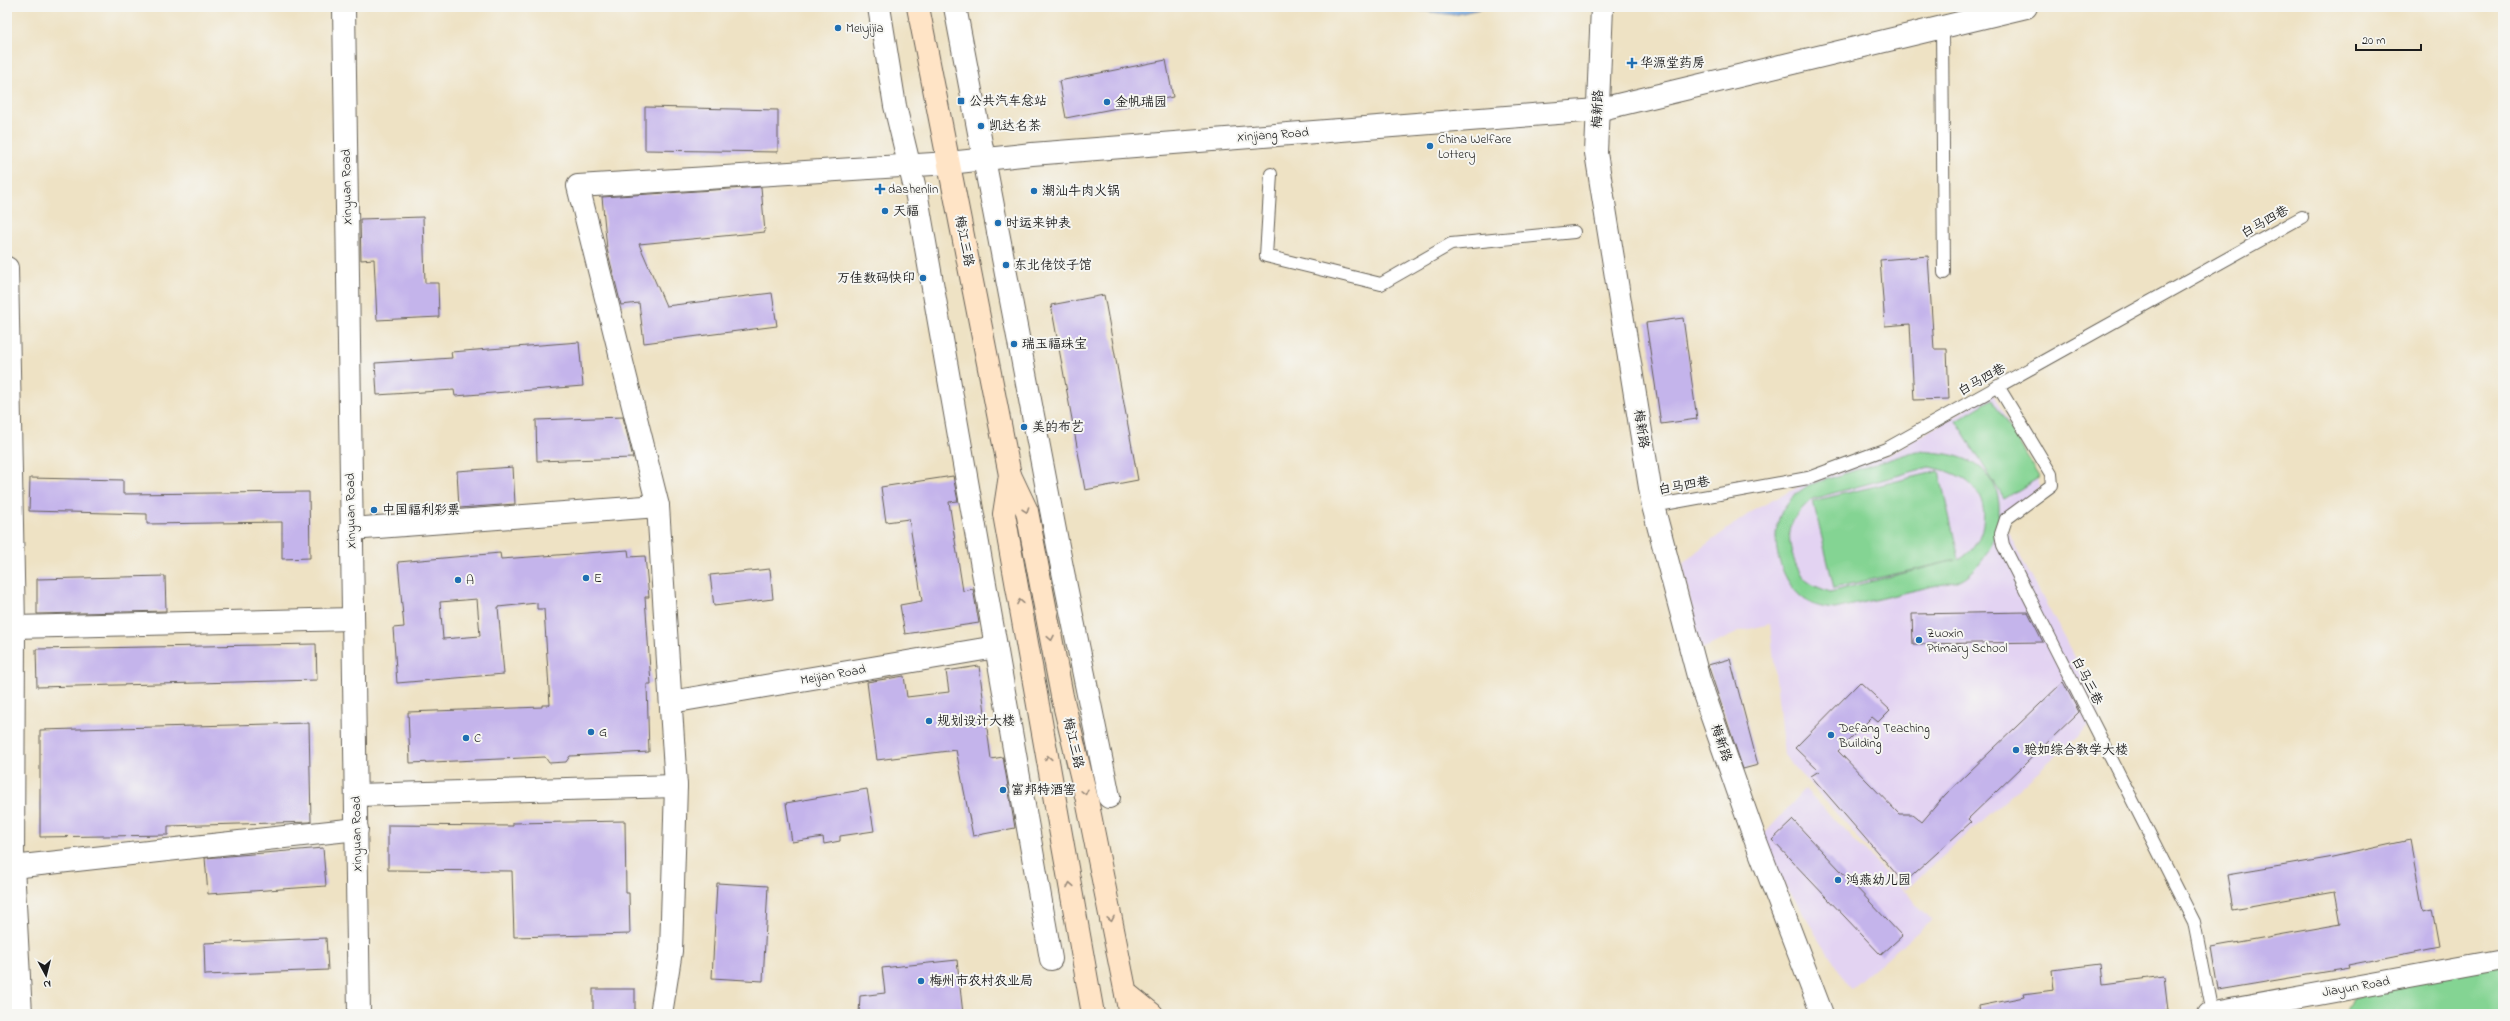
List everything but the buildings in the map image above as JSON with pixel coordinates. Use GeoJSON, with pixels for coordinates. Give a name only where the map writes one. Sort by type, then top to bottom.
{"type":"FeatureCollection","features":[{"type":"Feature","properties":{"kind":"main road","name":"梅江三路"},"geometry":{"type":"LineString","coordinates":[[918,7],[1010,474],[1027,511],[1062,696],[1087,800],[1130,1014]]}},
{"type":"Feature","properties":{"kind":"main road","name":"梅江三路"},"geometry":{"type":"LineString","coordinates":[[1010,474],[1004,514],[1093,1014]]}},
{"type":"Feature","properties":{"kind":"main road"},"geometry":{"type":"LineString","coordinates":[[1078,1014],[1086,979]]}},
{"type":"Feature","properties":{"kind":"main road"},"geometry":{"type":"LineString","coordinates":[[1126,993],[1152,1014]]}},
{"type":"Feature","properties":{"kind":"street","name":"Xinyuan Road"},"geometry":{"type":"LineString","coordinates":[[344,7],[359,1014]]}},
{"type":"Feature","properties":{"kind":"street"},"geometry":{"type":"LineString","coordinates":[[879,7],[895,106],[918,197],[1050,959]]}},
{"type":"Feature","properties":{"kind":"street"},"geometry":{"type":"LineString","coordinates":[[955,7],[1061,562],[1108,797]]}},
{"type":"Feature","properties":{"kind":"street","name":"梅新路"},"geometry":{"type":"LineString","coordinates":[[1602,7],[1596,153],[1653,506],[1699,680],[1755,839],[1822,1014]]}},
{"type":"Feature","properties":{"kind":"street","name":"Xinjiang Road"},"geometry":{"type":"LineString","coordinates":[[658,506],[578,186],[949,164],[1032,154],[1597,110],[2026,7]]}},
{"type":"Feature","properties":{"kind":"street"},"geometry":{"type":"LineString","coordinates":[[7,268],[14,627],[10,867],[21,1014]]}},
{"type":"Feature","properties":{"kind":"street"},"geometry":{"type":"LineString","coordinates":[[351,529],[658,506],[676,786],[671,951],[662,1014]]}},
{"type":"Feature","properties":{"kind":"street"},"geometry":{"type":"LineString","coordinates":[[14,627],[353,619]]}},
{"type":"Feature","properties":{"kind":"street","name":"Meijian Road"},"geometry":{"type":"LineString","coordinates":[[671,702],[996,647]]}},
{"type":"Feature","properties":{"kind":"street"},"geometry":{"type":"LineString","coordinates":[[356,795],[676,786]]}},
{"type":"Feature","properties":{"kind":"street"},"geometry":{"type":"LineString","coordinates":[[10,867],[357,829]]}},
{"type":"Feature","properties":{"kind":"street","name":"Jiayun Road"},"geometry":{"type":"LineString","coordinates":[[2210,1014],[2503,960]]}},
{"type":"Feature","properties":{"kind":"lane"},"geometry":{"type":"LineString","coordinates":[[1942,27],[1944,273]]}},
{"type":"Feature","properties":{"kind":"lane"},"geometry":{"type":"LineString","coordinates":[[1271,174],[1266,256],[1381,284],[1451,244],[1574,232]]}},
{"type":"Feature","properties":{"kind":"lane","name":"白马四巷"},"geometry":{"type":"LineString","coordinates":[[1653,506],[1808,478],[1886,449],[2302,217]]}},
{"type":"Feature","properties":{"kind":"lane","name":"白马三巷"},"geometry":{"type":"LineString","coordinates":[[1998,386],[2051,474],[2052,485],[2006,519],[2001,534],[2003,545],[2194,922],[2210,1014]]}},
{"type":"Feature","properties":{"kind":"shaded area","name":"Zuoxin Primary School"},"geometry":{"type":"Polygon","coordinates":[[[1993,393],[2041,487],[2000,519],[2075,657],[2100,716],[1905,890],[1784,755],[1770,624],[1741,631],[1700,650],[1683,564],[1697,551],[1754,510],[1806,483],[1890,454],[1993,393]]]}},
{"type":"Feature","properties":{"kind":"shaded area","name":"鸿燕幼儿园"},"geometry":{"type":"Polygon","coordinates":[[[1805,789],[1932,920],[1850,989],[1758,841],[1805,789]]]}},
{"type":"Feature","properties":{"kind":"green space"},"geometry":{"type":"Polygon","coordinates":[[[1992,399],[2040,477],[2004,499],[1956,421],[1992,399]]]}},
{"type":"Feature","properties":{"kind":"green space"},"geometry":{"type":"Polygon","coordinates":[[[1916,451],[1933,452],[1959,457],[1982,469],[1992,481],[1998,495],[1999,511],[1997,527],[1992,543],[1984,558],[1974,570],[1958,581],[1835,609],[1823,607],[1815,605],[1804,599],[1795,591],[1787,580],[1778,555],[1776,541],[1780,516],[1786,505],[1794,496],[1809,485],[1916,451]],[[1929,467],[1812,499],[1799,512],[1790,531],[1793,557],[1802,576],[1812,584],[1830,592],[1956,560],[1834,588],[1813,501],[1939,471],[1959,559],[1967,554],[1978,539],[1982,529],[1984,519],[1981,500],[1973,486],[1968,482],[1956,475],[1929,467]]]}},
{"type":"Feature","properties":{"kind":"green space"},"geometry":{"type":"Polygon","coordinates":[[[2503,956],[2503,1014],[2346,1014],[2353,999],[2503,956]]]}},
{"type":"Feature","properties":{"kind":"water"},"geometry":{"type":"Polygon","coordinates":[[[1413,7],[1488,7],[1454,15],[1415,10],[1413,7]]]}},
{"type":"Feature","properties":{"kind":"place","name":"Meiyijia"},"geometry":{"type":"Point","coordinates":[838,28]}},
{"type":"Feature","properties":{"kind":"place","name":"华源堂药房"},"geometry":{"type":"Point","coordinates":[1632,63]}},
{"type":"Feature","properties":{"kind":"place","name":"公共汽车总站"},"geometry":{"type":"Point","coordinates":[961,101]}},
{"type":"Feature","properties":{"kind":"place","name":"金帆瑞园"},"geometry":{"type":"Point","coordinates":[1107,102]}},
{"type":"Feature","properties":{"kind":"place","name":"凯达名茶"},"geometry":{"type":"Point","coordinates":[981,126]}},
{"type":"Feature","properties":{"kind":"place","name":"China Welfare Lottery"},"geometry":{"type":"Point","coordinates":[1430,146]}},
{"type":"Feature","properties":{"kind":"place","name":"dashenlin"},"geometry":{"type":"Point","coordinates":[880,189]}},
{"type":"Feature","properties":{"kind":"place","name":"潮汕牛肉火锅"},"geometry":{"type":"Point","coordinates":[1034,191]}},
{"type":"Feature","properties":{"kind":"place","name":"天福"},"geometry":{"type":"Point","coordinates":[885,211]}},
{"type":"Feature","properties":{"kind":"place","name":"时运来钟表"},"geometry":{"type":"Point","coordinates":[998,223]}},
{"type":"Feature","properties":{"kind":"place","name":"东北佬饺子馆"},"geometry":{"type":"Point","coordinates":[1006,265]}},
{"type":"Feature","properties":{"kind":"place","name":"万佳数码快印"},"geometry":{"type":"Point","coordinates":[923,278]}},
{"type":"Feature","properties":{"kind":"place","name":"瑞玉福珠宝"},"geometry":{"type":"Point","coordinates":[1014,344]}},
{"type":"Feature","properties":{"kind":"place","name":"美的布艺"},"geometry":{"type":"Point","coordinates":[1024,427]}},
{"type":"Feature","properties":{"kind":"place","name":"中国福利彩票"},"geometry":{"type":"Point","coordinates":[374,510]}},
{"type":"Feature","properties":{"kind":"place","name":"E"},"geometry":{"type":"Point","coordinates":[586,578]}},
{"type":"Feature","properties":{"kind":"place","name":"A"},"geometry":{"type":"Point","coordinates":[458,580]}},
{"type":"Feature","properties":{"kind":"place","name":"Zuoxin Primary School"},"geometry":{"type":"Point","coordinates":[1919,640]}},
{"type":"Feature","properties":{"kind":"place","name":"规划设计大楼"},"geometry":{"type":"Point","coordinates":[929,721]}},
{"type":"Feature","properties":{"kind":"place","name":"G"},"geometry":{"type":"Point","coordinates":[591,732]}},
{"type":"Feature","properties":{"kind":"place","name":"Defang Teaching Building"},"geometry":{"type":"Point","coordinates":[1831,735]}},
{"type":"Feature","properties":{"kind":"place","name":"C"},"geometry":{"type":"Point","coordinates":[466,738]}},
{"type":"Feature","properties":{"kind":"place","name":"聪如综合教学大楼"},"geometry":{"type":"Point","coordinates":[2016,750]}},
{"type":"Feature","properties":{"kind":"place","name":"富邦特酒窖"},"geometry":{"type":"Point","coordinates":[1003,790]}},
{"type":"Feature","properties":{"kind":"place","name":"鸿燕幼儿园"},"geometry":{"type":"Point","coordinates":[1838,880]}},
{"type":"Feature","properties":{"kind":"place","name":"梅州市农村农业局"},"geometry":{"type":"Point","coordinates":[921,981]}}]}
